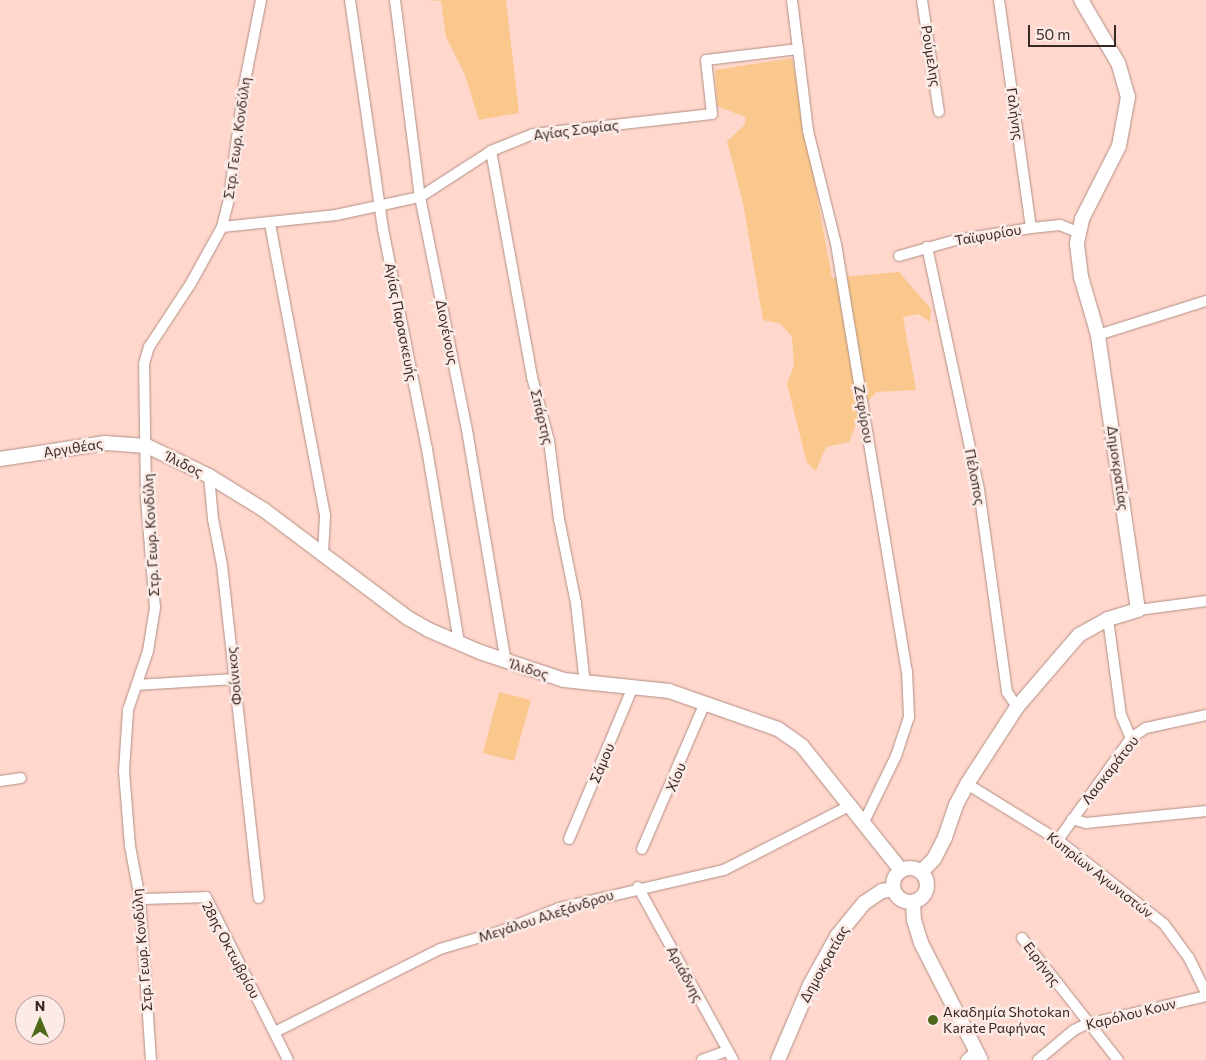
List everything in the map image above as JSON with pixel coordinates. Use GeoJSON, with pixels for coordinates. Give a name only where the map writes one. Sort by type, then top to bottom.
{"type":"FeatureCollection","features":[{"type":"Feature","properties":{"kind":"street","name":"Στρ. Γεωρ. Κονδύλη"},"geometry":{"type":"LineString","coordinates":[[151,1060],[140,898],[130,846],[124,771],[128,710],[148,651],[155,608],[146,499],[147,446],[144,364],[149,347],[192,283],[222,227],[244,86],[261,0]]}},
{"type":"Feature","properties":{"kind":"street","name":"Αγίας Παρασκευής"},"geometry":{"type":"LineString","coordinates":[[350,0],[379,207],[426,449],[459,643]]}},
{"type":"Feature","properties":{"kind":"street","name":"Διογένους"},"geometry":{"type":"LineString","coordinates":[[395,0],[420,197],[468,436],[506,662]]}},
{"type":"Feature","properties":{"kind":"street","name":"Ζεφύρου"},"geometry":{"type":"LineString","coordinates":[[792,0],[808,130],[836,244],[908,671],[909,717],[896,756],[864,822]]}},
{"type":"Feature","properties":{"kind":"street","name":"Ρούμελης"},"geometry":{"type":"LineString","coordinates":[[922,0],[940,112]]}},
{"type":"Feature","properties":{"kind":"street","name":"Γαλήνης"},"geometry":{"type":"LineString","coordinates":[[999,0],[1031,228]]}},
{"type":"Feature","properties":{"kind":"street","name":"Δημοκρατίας"},"geometry":{"type":"LineString","coordinates":[[1081,0],[1118,63],[1127,90],[1128,107],[1119,146],[1078,232],[1081,277],[1098,335],[1138,610]]}},
{"type":"Feature","properties":{"kind":"street","name":"Αγίας Σοφίας"},"geometry":{"type":"LineString","coordinates":[[222,227],[270,224],[379,207],[420,197],[492,151],[533,134],[712,114],[706,60],[798,49]]}},
{"type":"Feature","properties":{"kind":"street","name":"Σπάρτης"},"geometry":{"type":"LineString","coordinates":[[492,151],[532,376],[549,441],[559,519],[576,603],[585,684]]}},
{"type":"Feature","properties":{"kind":"street"},"geometry":{"type":"LineString","coordinates":[[270,224],[325,516],[323,554]]}},
{"type":"Feature","properties":{"kind":"street","name":"Ταϊφυρίου"},"geometry":{"type":"LineString","coordinates":[[899,256],[927,247],[1031,228],[1060,225],[1078,232]]}},
{"type":"Feature","properties":{"kind":"street","name":"Πέλοπος"},"geometry":{"type":"LineString","coordinates":[[927,247],[979,490],[1007,692],[1017,707]]}},
{"type":"Feature","properties":{"kind":"street"},"geometry":{"type":"LineString","coordinates":[[1098,335],[1206,301]]}},
{"type":"Feature","properties":{"kind":"street","name":"Αργιθέας"},"geometry":{"type":"LineString","coordinates":[[0,459],[105,443],[147,446]]}},
{"type":"Feature","properties":{"kind":"street","name":"Ίλιδος"},"geometry":{"type":"LineString","coordinates":[[147,446],[209,476],[264,510],[408,618],[459,643],[506,662],[585,684],[669,691],[778,729],[794,740],[851,805],[901,870]]}},
{"type":"Feature","properties":{"kind":"street","name":"Φοίνικος"},"geometry":{"type":"LineString","coordinates":[[209,476],[259,898]]}},
{"type":"Feature","properties":{"kind":"street"},"geometry":{"type":"LineString","coordinates":[[921,872],[934,860],[945,837],[956,805],[967,784],[1017,707],[1079,634],[1108,619],[1138,610],[1206,601]]}},
{"type":"Feature","properties":{"kind":"street"},"geometry":{"type":"LineString","coordinates":[[1108,619],[1121,715],[1131,738]]}},
{"type":"Feature","properties":{"kind":"street"},"geometry":{"type":"LineString","coordinates":[[137,685],[234,679]]}},
{"type":"Feature","properties":{"kind":"street","name":"Σάμου"},"geometry":{"type":"LineString","coordinates":[[569,839],[633,687]]}},
{"type":"Feature","properties":{"kind":"street","name":"Χίου"},"geometry":{"type":"LineString","coordinates":[[642,849],[668,794],[705,703]]}},
{"type":"Feature","properties":{"kind":"street","name":"Λασκαράτου"},"geometry":{"type":"LineString","coordinates":[[1058,840],[1131,738],[1146,728],[1206,715]]}},
{"type":"Feature","properties":{"kind":"street"},"geometry":{"type":"LineString","coordinates":[[0,781],[21,778]]}},
{"type":"Feature","properties":{"kind":"street","name":"Κυπρίων Αγωνιστών"},"geometry":{"type":"LineString","coordinates":[[967,784],[1058,840],[1164,924],[1189,958],[1206,995]]}},
{"type":"Feature","properties":{"kind":"street","name":"Μεγάλου Αλεξάνδρου"},"geometry":{"type":"LineString","coordinates":[[275,1032],[440,949],[504,930],[559,908],[638,887],[679,882],[724,870],[851,805]]}},
{"type":"Feature","properties":{"kind":"street"},"geometry":{"type":"LineString","coordinates":[[1072,819],[1086,823],[1206,811]]}},
{"type":"Feature","properties":{"kind":"street"},"geometry":{"type":"LineString","coordinates":[[912,868],[921,872],[927,887],[922,897],[913,902],[898,898],[893,889],[894,878],[901,870],[912,868]]}},
{"type":"Feature","properties":{"kind":"street","name":"Αριάδνης"},"geometry":{"type":"LineString","coordinates":[[638,887],[730,1056]]}},
{"type":"Feature","properties":{"kind":"street","name":"Δημοκρατίας"},"geometry":{"type":"LineString","coordinates":[[778,1060],[810,985],[837,936],[864,903],[882,890],[893,889]]}},
{"type":"Feature","properties":{"kind":"street","name":"28ης Οκτωβρίου"},"geometry":{"type":"LineString","coordinates":[[140,898],[206,897],[288,1060]]}},
{"type":"Feature","properties":{"kind":"street"},"geometry":{"type":"LineString","coordinates":[[913,902],[914,920],[921,942],[974,1057]]}},
{"type":"Feature","properties":{"kind":"street","name":"Ειρήνης"},"geometry":{"type":"LineString","coordinates":[[1022,938],[1087,1024],[1118,1060]]}},
{"type":"Feature","properties":{"kind":"street","name":"Καρόλου Κουν"},"geometry":{"type":"LineString","coordinates":[[1038,1060],[1074,1030],[1087,1024],[1206,995]]}},
{"type":"Feature","properties":{"kind":"street"},"geometry":{"type":"LineString","coordinates":[[702,1060],[730,1056]]}},
{"type":"Feature","properties":{"kind":"shaded area"},"geometry":{"type":"Polygon","coordinates":[[[425,0],[506,0],[519,113],[479,120],[465,75],[446,37],[441,1],[425,0]]]}},
{"type":"Feature","properties":{"kind":"shaded area"},"geometry":{"type":"Polygon","coordinates":[[[792,58],[832,278],[899,272],[931,309],[930,322],[919,314],[903,317],[916,390],[876,392],[863,407],[849,442],[826,447],[816,471],[807,463],[787,384],[794,365],[792,337],[781,324],[763,320],[743,203],[727,141],[745,125],[745,117],[717,106],[715,70],[792,58]]]}},
{"type":"Feature","properties":{"kind":"shaded area"},"geometry":{"type":"Polygon","coordinates":[[[499,692],[531,700],[514,761],[483,753],[499,692]]]}},
{"type":"Feature","properties":{"kind":"place","name":"Ακαδημία Shotokan Karate Ραφήνας"},"geometry":{"type":"Point","coordinates":[933,1020]}}]}
